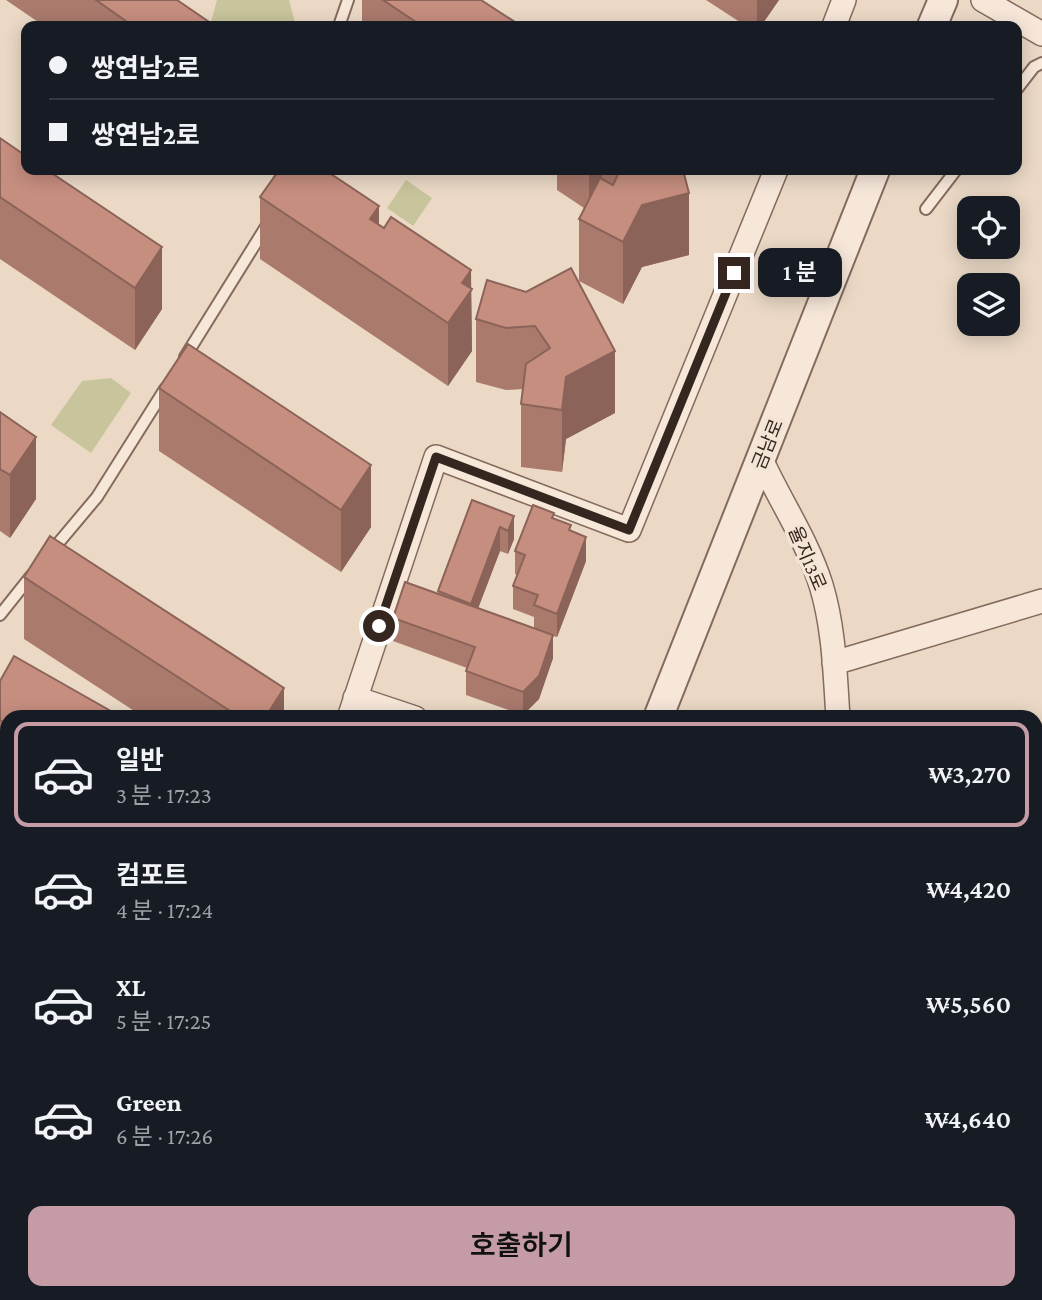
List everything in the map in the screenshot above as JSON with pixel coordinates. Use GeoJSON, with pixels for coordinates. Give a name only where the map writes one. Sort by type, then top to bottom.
{"type":"FeatureCollection","features":[{"type":"Feature","properties":{"kind":"street"},"geometry":{"type":"LineString","coordinates":[[836,21],[844,0]]}},
{"type":"Feature","properties":{"kind":"street"},"geometry":{"type":"LineString","coordinates":[[934,21],[943,0]]}},
{"type":"Feature","properties":{"kind":"street"},"geometry":{"type":"LineString","coordinates":[[983,0],[1019,21]]}},
{"type":"Feature","properties":{"kind":"street"},"geometry":{"type":"LineString","coordinates":[[1022,22],[1042,34]]}},
{"type":"Feature","properties":{"kind":"street"},"geometry":{"type":"LineString","coordinates":[[352,708],[436,457],[629,530],[774,175]]}},
{"type":"Feature","properties":{"kind":"street","name":"금남로"},"geometry":{"type":"LineString","coordinates":[[661,710],[873,175]]}},
{"type":"Feature","properties":{"kind":"street","name":"율지13로"},"geometry":{"type":"LineString","coordinates":[[761,459],[820,582],[834,663],[837,710]]}},
{"type":"Feature","properties":{"kind":"street"},"geometry":{"type":"LineString","coordinates":[[834,663],[1042,601]]}},
{"type":"Feature","properties":{"kind":"lane"},"geometry":{"type":"LineString","coordinates":[[341,21],[348,0]]}},
{"type":"Feature","properties":{"kind":"lane"},"geometry":{"type":"LineString","coordinates":[[1022,83],[1034,67],[1042,64]]}},
{"type":"Feature","properties":{"kind":"lane"},"geometry":{"type":"LineString","coordinates":[[926,209],[952,175]]}},
{"type":"Feature","properties":{"kind":"lane"},"geometry":{"type":"LineString","coordinates":[[176,372],[274,214]]}},
{"type":"Feature","properties":{"kind":"lane"},"geometry":{"type":"LineString","coordinates":[[0,615],[97,497],[169,383]]}},
{"type":"Feature","properties":{"kind":"shaded area"},"geometry":{"type":"Polygon","coordinates":[[[217,0],[289,0],[295,21],[211,21],[217,0]]]}},
{"type":"Feature","properties":{"kind":"shaded area"},"geometry":{"type":"Polygon","coordinates":[[[406,180],[432,198],[413,226],[387,208],[406,180]]]}},
{"type":"Feature","properties":{"kind":"shaded area"},"geometry":{"type":"Polygon","coordinates":[[[111,378],[131,393],[91,453],[51,425],[82,381],[111,378]]]}},
{"type":"Feature","properties":{"kind":"building"},"geometry":{"type":"Polygon","coordinates":[[[96,0],[177,0],[208,21],[126,21],[96,0]]]}},
{"type":"Feature","properties":{"kind":"building"},"geometry":{"type":"Polygon","coordinates":[[[383,0],[481,0],[513,21],[414,21],[383,0]]]}},
{"type":"Feature","properties":{"kind":"building"},"geometry":{"type":"Polygon","coordinates":[[[0,138],[21,153],[21,175],[54,175],[162,247],[135,288],[0,197],[0,138]]]}},
{"type":"Feature","properties":{"kind":"building"},"geometry":{"type":"Polygon","coordinates":[[[275,175],[332,175],[379,206],[370,219],[384,228],[391,217],[471,270],[462,283],[472,289],[448,323],[260,197],[275,175]]]}},
{"type":"Feature","properties":{"kind":"building"},"geometry":{"type":"Polygon","coordinates":[[[618,175],[684,175],[689,193],[642,205],[623,242],[579,219],[600,178],[613,185],[618,175]]]}},
{"type":"Feature","properties":{"kind":"building"},"geometry":{"type":"Polygon","coordinates":[[[571,268],[615,351],[566,377],[562,410],[521,404],[526,364],[550,348],[535,326],[506,328],[476,319],[487,280],[526,292],[571,268]]]}},
{"type":"Feature","properties":{"kind":"building"},"geometry":{"type":"Polygon","coordinates":[[[188,344],[371,465],[341,510],[159,388],[188,344]]]}},
{"type":"Feature","properties":{"kind":"building"},"geometry":{"type":"Polygon","coordinates":[[[0,412],[36,437],[10,475],[0,469],[0,412]]]}},
{"type":"Feature","properties":{"kind":"building"},"geometry":{"type":"Polygon","coordinates":[[[472,500],[514,516],[508,531],[500,527],[471,604],[438,591],[472,500]]]}},
{"type":"Feature","properties":{"kind":"building"},"geometry":{"type":"Polygon","coordinates":[[[533,505],[554,513],[552,518],[571,525],[569,530],[586,537],[557,614],[534,605],[538,595],[513,586],[525,555],[515,551],[533,505]]]}},
{"type":"Feature","properties":{"kind":"building"},"geometry":{"type":"Polygon","coordinates":[[[50,536],[284,688],[270,710],[229,710],[24,577],[50,536]]]}},
{"type":"Feature","properties":{"kind":"building"},"geometry":{"type":"Polygon","coordinates":[[[405,582],[553,635],[539,676],[523,692],[466,671],[475,647],[393,618],[405,582]]]}},
{"type":"Feature","properties":{"kind":"building"},"geometry":{"type":"Polygon","coordinates":[[[14,656],[109,710],[0,710],[0,681],[14,656]]]}},
{"type":"Feature","properties":{"kind":"route"},"geometry":{"type":"LineString","coordinates":[[379,626],[436,457],[629,530],[734,273]]}}]}
